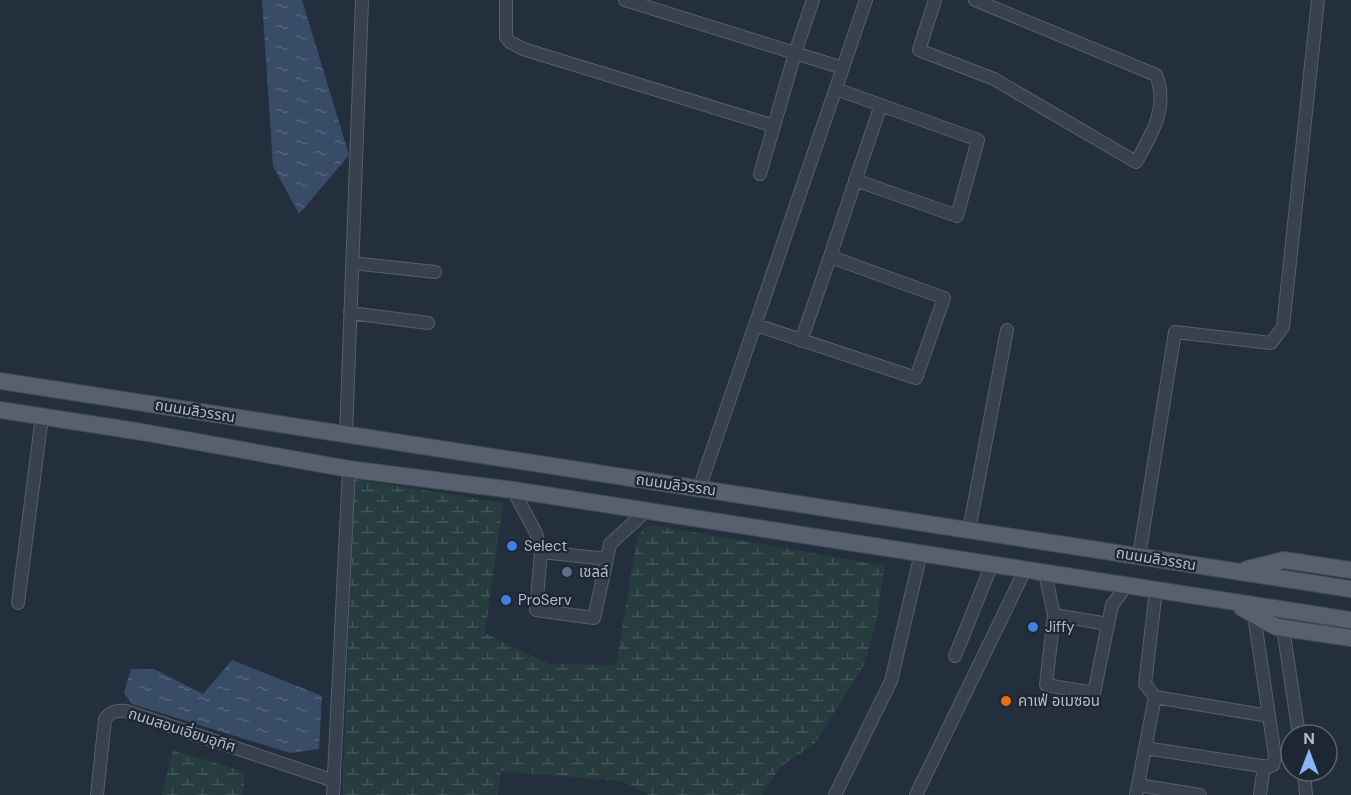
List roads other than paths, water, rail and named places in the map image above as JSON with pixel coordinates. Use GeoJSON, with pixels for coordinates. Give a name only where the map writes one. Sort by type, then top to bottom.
{"type":"FeatureCollection","features":[{"type":"Feature","properties":{"kind":"main road","name":"ถนนมลิวรรณ"},"geometry":{"type":"LineString","coordinates":[[0,381],[1351,589]]}},
{"type":"Feature","properties":{"kind":"main road"},"geometry":{"type":"LineString","coordinates":[[0,410],[142,432],[349,469],[513,490],[1351,620]]}},
{"type":"Feature","properties":{"kind":"main road"},"geometry":{"type":"LineString","coordinates":[[1237,571],[1284,560],[1351,570]]}},
{"type":"Feature","properties":{"kind":"main road"},"geometry":{"type":"LineString","coordinates":[[1231,602],[1276,627],[1351,638]]}},
{"type":"Feature","properties":{"kind":"street"},"geometry":{"type":"LineString","coordinates":[[346,435],[362,0]]}},
{"type":"Feature","properties":{"kind":"street"},"geometry":{"type":"LineString","coordinates":[[506,0],[506,37],[523,49],[774,126]]}},
{"type":"Feature","properties":{"kind":"street"},"geometry":{"type":"LineString","coordinates":[[625,0],[843,68]]}},
{"type":"Feature","properties":{"kind":"street"},"geometry":{"type":"LineString","coordinates":[[760,174],[813,0]]}},
{"type":"Feature","properties":{"kind":"street"},"geometry":{"type":"LineString","coordinates":[[699,489],[866,0]]}},
{"type":"Feature","properties":{"kind":"street"},"geometry":{"type":"LineString","coordinates":[[935,0],[919,50],[994,79],[1136,162],[1160,116],[1161,86],[1156,75],[975,0]]}},
{"type":"Feature","properties":{"kind":"street"},"geometry":{"type":"LineString","coordinates":[[1139,556],[1175,332],[1270,343],[1283,327],[1318,0]]}},
{"type":"Feature","properties":{"kind":"street"},"geometry":{"type":"LineString","coordinates":[[837,89],[978,140],[957,216],[855,180]]}},
{"type":"Feature","properties":{"kind":"street"},"geometry":{"type":"LineString","coordinates":[[801,341],[881,105]]}},
{"type":"Feature","properties":{"kind":"street"},"geometry":{"type":"LineString","coordinates":[[756,325],[916,378],[944,298],[831,257]]}},
{"type":"Feature","properties":{"kind":"street"},"geometry":{"type":"LineString","coordinates":[[352,263],[435,272]]}},
{"type":"Feature","properties":{"kind":"street"},"geometry":{"type":"LineString","coordinates":[[350,313],[428,323]]}},
{"type":"Feature","properties":{"kind":"street"},"geometry":{"type":"LineString","coordinates":[[969,530],[1007,330]]}},
{"type":"Feature","properties":{"kind":"street"},"geometry":{"type":"LineString","coordinates":[[18,603],[42,416]]}},
{"type":"Feature","properties":{"kind":"street"},"geometry":{"type":"LineString","coordinates":[[333,795],[349,469]]}},
{"type":"Feature","properties":{"kind":"street"},"geometry":{"type":"LineString","coordinates":[[513,490],[536,533],[541,552],[536,610],[594,618],[610,544],[646,511]]}},
{"type":"Feature","properties":{"kind":"street"},"geometry":{"type":"LineString","coordinates":[[541,552],[607,559]]}},
{"type":"Feature","properties":{"kind":"street"},"geometry":{"type":"LineString","coordinates":[[835,795],[891,681],[921,554]]}},
{"type":"Feature","properties":{"kind":"street"},"geometry":{"type":"LineString","coordinates":[[955,656],[992,564]]}},
{"type":"Feature","properties":{"kind":"street"},"geometry":{"type":"LineString","coordinates":[[915,795],[1025,570]]}},
{"type":"Feature","properties":{"kind":"street"},"geometry":{"type":"LineString","coordinates":[[1045,573],[1054,615],[1046,685],[1094,693],[1112,605],[1127,585]]}},
{"type":"Feature","properties":{"kind":"street"},"geometry":{"type":"LineString","coordinates":[[1156,590],[1146,684],[1155,697],[1137,790],[1200,795]]}},
{"type":"Feature","properties":{"kind":"street"},"geometry":{"type":"LineString","coordinates":[[1054,615],[1108,624]]}},
{"type":"Feature","properties":{"kind":"street"},"geometry":{"type":"LineString","coordinates":[[1145,748],[1264,766],[1273,765],[1275,760],[1254,615]]}},
{"type":"Feature","properties":{"kind":"street"},"geometry":{"type":"LineString","coordinates":[[1283,628],[1297,723]]}},
{"type":"Feature","properties":{"kind":"street"},"geometry":{"type":"LineString","coordinates":[[1155,697],[1269,716]]}},
{"type":"Feature","properties":{"kind":"street","name":"ถนนสอนเอี่ยมอุทิศ"},"geometry":{"type":"LineString","coordinates":[[97,795],[105,719],[109,713],[116,710],[126,711],[334,781]]}},
{"type":"Feature","properties":{"kind":"street"},"geometry":{"type":"LineString","coordinates":[[1260,795],[1264,766]]}},
{"type":"Feature","properties":{"kind":"water"},"geometry":{"type":"Polygon","coordinates":[[[262,0],[302,0],[349,155],[299,214],[273,166],[262,0]]]}},
{"type":"Feature","properties":{"kind":"water"},"geometry":{"type":"Polygon","coordinates":[[[232,660],[322,696],[319,749],[290,753],[132,704],[124,693],[131,669],[154,669],[203,694],[232,660]]]}},
{"type":"Feature","properties":{"kind":"place","name":"Select"},"geometry":{"type":"Point","coordinates":[512,546]}},
{"type":"Feature","properties":{"kind":"place","name":"เชลล์"},"geometry":{"type":"Point","coordinates":[567,572]}},
{"type":"Feature","properties":{"kind":"place","name":"ProServ"},"geometry":{"type":"Point","coordinates":[506,600]}},
{"type":"Feature","properties":{"kind":"place","name":"Jiffy"},"geometry":{"type":"Point","coordinates":[1033,627]}},
{"type":"Feature","properties":{"kind":"place","name":"คาเฟ่ อเมซอน"},"geometry":{"type":"Point","coordinates":[1006,701]}}]}
